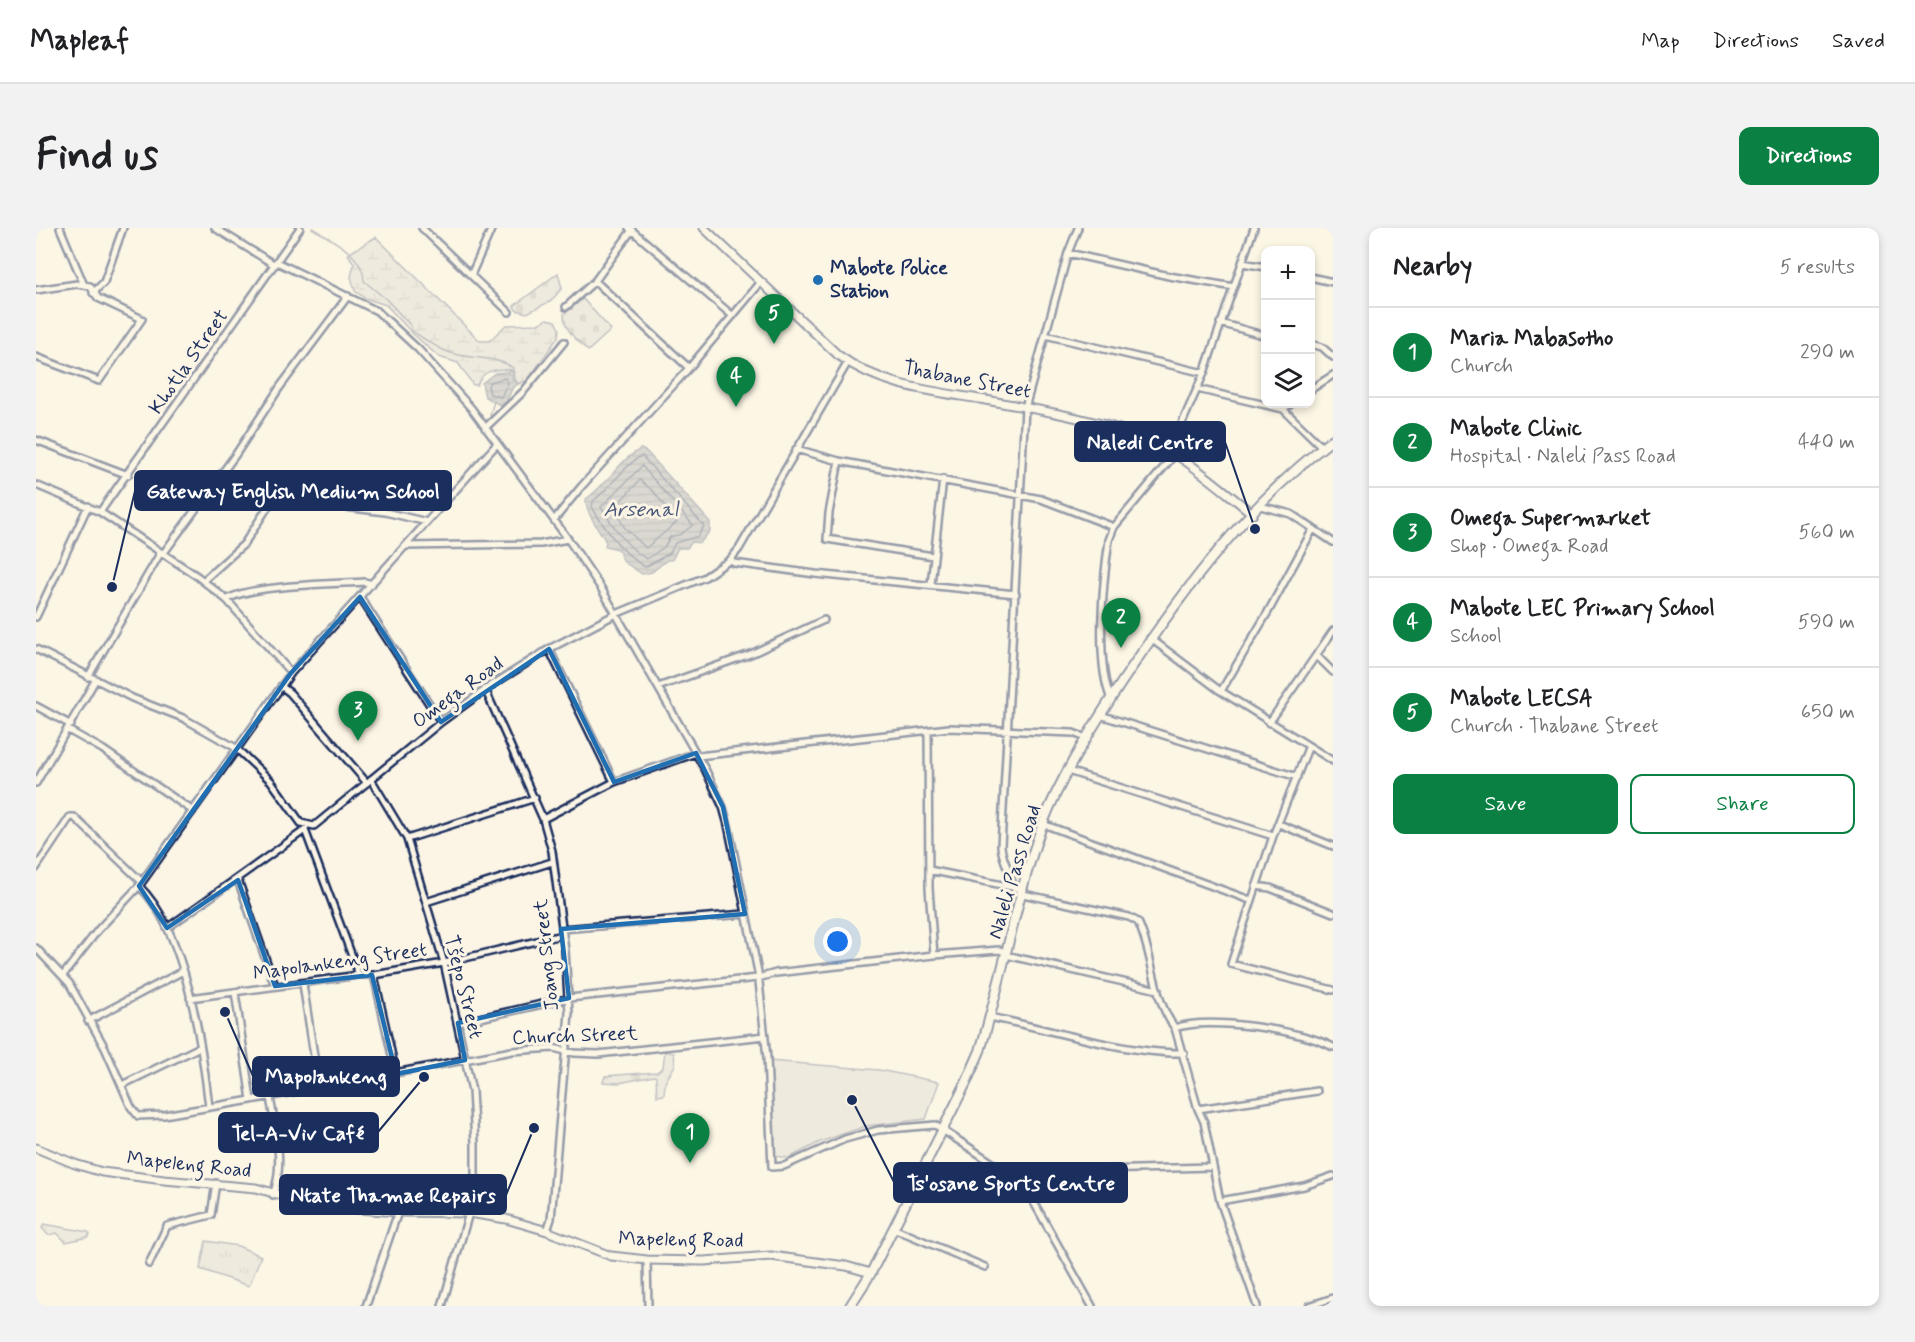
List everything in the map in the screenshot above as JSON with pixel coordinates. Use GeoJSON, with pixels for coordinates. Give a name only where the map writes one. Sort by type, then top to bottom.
{"type":"FeatureCollection","features":[{"type":"Feature","properties":{"kind":"main road","name":"Naleli Pass Road"},"geometry":{"type":"LineString","coordinates":[[850,1306],[871,1274],[966,1083],[990,1017],[1043,824],[1086,738],[1150,638],[1219,549],[1260,506],[1333,439]]}},
{"type":"Feature","properties":{"kind":"street"},"geometry":{"type":"LineString","coordinates":[[60,228],[84,285]]}},
{"type":"Feature","properties":{"kind":"street"},"geometry":{"type":"LineString","coordinates":[[93,293],[104,282],[123,228]]}},
{"type":"Feature","properties":{"kind":"street"},"geometry":{"type":"LineString","coordinates":[[215,228],[276,264],[348,296],[377,311],[395,324],[471,408],[568,539],[616,614],[697,755],[723,807],[758,978],[765,1036],[772,1167],[784,1166],[836,1142],[878,1130],[935,1125],[943,1128],[1023,1183],[1092,1306]]}},
{"type":"Feature","properties":{"kind":"street","name":"Khotla Street"},"geometry":{"type":"LineString","coordinates":[[100,512],[300,228]]}},
{"type":"Feature","properties":{"kind":"street"},"geometry":{"type":"LineString","coordinates":[[422,228],[508,312]]}},
{"type":"Feature","properties":{"kind":"street"},"geometry":{"type":"LineString","coordinates":[[471,274],[492,228]]}},
{"type":"Feature","properties":{"kind":"street","name":"Thabane Street"},"geometry":{"type":"LineString","coordinates":[[704,228],[848,362],[880,379],[904,386],[1025,408],[1124,431],[1173,452],[1253,514]]}},
{"type":"Feature","properties":{"kind":"street"},"geometry":{"type":"LineString","coordinates":[[1012,887],[1013,882],[1002,861],[1001,846],[1025,408],[1068,253],[1078,228]]}},
{"type":"Feature","properties":{"kind":"street"},"geometry":{"type":"LineString","coordinates":[[1111,699],[1102,676],[1102,650],[1107,555],[1114,526],[1173,452],[1204,373],[1254,228]]}},
{"type":"Feature","properties":{"kind":"street"},"geometry":{"type":"LineString","coordinates":[[566,307],[595,281],[631,229],[733,316]]}},
{"type":"Feature","properties":{"kind":"street"},"geometry":{"type":"LineString","coordinates":[[1068,253],[1169,276],[1234,287]]}},
{"type":"Feature","properties":{"kind":"street"},"geometry":{"type":"LineString","coordinates":[[1242,263],[1261,266]]}},
{"type":"Feature","properties":{"kind":"street"},"geometry":{"type":"LineString","coordinates":[[1315,278],[1333,282]]}},
{"type":"Feature","properties":{"kind":"street"},"geometry":{"type":"LineString","coordinates":[[595,281],[690,368]]}},
{"type":"Feature","properties":{"kind":"street"},"geometry":{"type":"LineString","coordinates":[[554,520],[581,487],[690,368],[761,282]]}},
{"type":"Feature","properties":{"kind":"street"},"geometry":{"type":"LineString","coordinates":[[36,290],[90,286],[98,298],[142,319],[99,381],[36,357]]}},
{"type":"Feature","properties":{"kind":"street"},"geometry":{"type":"LineString","coordinates":[[88,677],[162,553],[236,454],[280,387],[348,296]]}},
{"type":"Feature","properties":{"kind":"street"},"geometry":{"type":"LineString","coordinates":[[1220,323],[1261,335]]}},
{"type":"Feature","properties":{"kind":"street"},"geometry":{"type":"LineString","coordinates":[[1045,335],[1204,373]]}},
{"type":"Feature","properties":{"kind":"street"},"geometry":{"type":"LineString","coordinates":[[485,428],[523,392],[564,342]]}},
{"type":"Feature","properties":{"kind":"street"},"geometry":{"type":"LineString","coordinates":[[1315,345],[1322,347],[1333,357]]}},
{"type":"Feature","properties":{"kind":"street","name":"Omega Road"},"geometry":{"type":"LineString","coordinates":[[167,928],[238,880],[305,827],[314,826],[321,821],[441,722],[485,689],[549,649],[616,614],[705,577],[730,560],[739,549],[848,362]]}},
{"type":"Feature","properties":{"kind":"street"},"geometry":{"type":"LineString","coordinates":[[1315,387],[1333,375]]}},
{"type":"Feature","properties":{"kind":"street"},"geometry":{"type":"LineString","coordinates":[[1197,389],[1283,409],[1322,447]]}},
{"type":"Feature","properties":{"kind":"street"},"geometry":{"type":"LineString","coordinates":[[36,440],[128,475]]}},
{"type":"Feature","properties":{"kind":"street"},"geometry":{"type":"LineString","coordinates":[[64,974],[99,930],[141,884],[291,673],[497,444]]}},
{"type":"Feature","properties":{"kind":"street"},"geometry":{"type":"LineString","coordinates":[[796,449],[839,461],[1022,494],[1076,510],[1114,526]]}},
{"type":"Feature","properties":{"kind":"street"},"geometry":{"type":"LineString","coordinates":[[839,461],[827,522],[827,540],[933,556]]}},
{"type":"Feature","properties":{"kind":"street"},"geometry":{"type":"LineString","coordinates":[[931,584],[943,479]]}},
{"type":"Feature","properties":{"kind":"street"},"geometry":{"type":"LineString","coordinates":[[36,485],[100,512],[203,581],[226,600],[291,673]]}},
{"type":"Feature","properties":{"kind":"street"},"geometry":{"type":"LineString","coordinates":[[203,581],[244,544],[282,485]]}},
{"type":"Feature","properties":{"kind":"street"},"geometry":{"type":"LineString","coordinates":[[273,498],[385,512],[427,522]]}},
{"type":"Feature","properties":{"kind":"street"},"geometry":{"type":"LineString","coordinates":[[36,618],[88,506]]}},
{"type":"Feature","properties":{"kind":"street"},"geometry":{"type":"LineString","coordinates":[[1260,506],[1291,514],[1333,542]]}},
{"type":"Feature","properties":{"kind":"street"},"geometry":{"type":"LineString","coordinates":[[1221,691],[1268,612],[1313,529]]}},
{"type":"Feature","properties":{"kind":"street"},"geometry":{"type":"LineString","coordinates":[[405,546],[541,544],[568,539]]}},
{"type":"Feature","properties":{"kind":"street"},"geometry":{"type":"LineString","coordinates":[[730,560],[734,563],[814,574],[1016,594]]}},
{"type":"Feature","properties":{"kind":"street"},"geometry":{"type":"LineString","coordinates":[[226,600],[233,595],[252,591],[365,582],[372,584]]}},
{"type":"Feature","properties":{"kind":"street"},"geometry":{"type":"LineString","coordinates":[[360,597],[441,722]]}},
{"type":"Feature","properties":{"kind":"street"},"geometry":{"type":"LineString","coordinates":[[658,687],[753,652],[825,620]]}},
{"type":"Feature","properties":{"kind":"street"},"geometry":{"type":"LineString","coordinates":[[1269,723],[1333,631]]}},
{"type":"Feature","properties":{"kind":"street"},"geometry":{"type":"LineString","coordinates":[[1150,638],[1221,691],[1308,748],[1333,761]]}},
{"type":"Feature","properties":{"kind":"street"},"geometry":{"type":"LineString","coordinates":[[36,649],[132,698],[183,718],[236,748],[256,765],[305,827],[360,975]]}},
{"type":"Feature","properties":{"kind":"street"},"geometry":{"type":"LineString","coordinates":[[549,649],[614,782]]}},
{"type":"Feature","properties":{"kind":"street"},"geometry":{"type":"LineString","coordinates":[[1317,656],[1333,672]]}},
{"type":"Feature","properties":{"kind":"street"},"geometry":{"type":"LineString","coordinates":[[36,783],[96,680]]}},
{"type":"Feature","properties":{"kind":"street","name":"Tšepo Street"},"geometry":{"type":"LineString","coordinates":[[281,686],[290,693],[369,781],[407,839],[444,963],[472,1091],[476,1143],[472,1214],[442,1306]]}},
{"type":"Feature","properties":{"kind":"street","name":"Joang Street"},"geometry":{"type":"LineString","coordinates":[[485,689],[543,819],[551,845],[562,932],[569,998],[551,1219],[547,1231]]}},
{"type":"Feature","properties":{"kind":"street"},"geometry":{"type":"LineString","coordinates":[[36,706],[193,811]]}},
{"type":"Feature","properties":{"kind":"street"},"geometry":{"type":"LineString","coordinates":[[1100,715],[1297,777]]}},
{"type":"Feature","properties":{"kind":"street"},"geometry":{"type":"LineString","coordinates":[[543,819],[614,782],[697,755],[949,728],[1073,733],[1086,738]]}},
{"type":"Feature","properties":{"kind":"street"},"geometry":{"type":"LineString","coordinates":[[928,731],[929,870],[934,955]]}},
{"type":"Feature","properties":{"kind":"street"},"geometry":{"type":"LineString","coordinates":[[1308,748],[1273,836],[1231,964],[1333,990]]}},
{"type":"Feature","properties":{"kind":"street"},"geometry":{"type":"LineString","coordinates":[[1068,771],[1273,836]]}},
{"type":"Feature","properties":{"kind":"street"},"geometry":{"type":"LineString","coordinates":[[407,839],[535,798]]}},
{"type":"Feature","properties":{"kind":"street"},"geometry":{"type":"LineString","coordinates":[[36,868],[70,817],[74,817],[141,884],[167,928],[183,971],[200,1047],[209,1107]]}},
{"type":"Feature","properties":{"kind":"street"},"geometry":{"type":"LineString","coordinates":[[1043,824],[1251,900]]}},
{"type":"Feature","properties":{"kind":"street"},"geometry":{"type":"LineString","coordinates":[[1279,824],[1333,846]]}},
{"type":"Feature","properties":{"kind":"street"},"geometry":{"type":"LineString","coordinates":[[426,902],[552,862]]}},
{"type":"Feature","properties":{"kind":"street"},"geometry":{"type":"LineString","coordinates":[[929,870],[1012,887],[1023,892],[1134,919],[1142,930],[1158,990],[1184,1053],[1198,1109],[1204,1122],[1211,1167],[1220,1201],[1257,1306]]}},
{"type":"Feature","properties":{"kind":"street"},"geometry":{"type":"LineString","coordinates":[[238,880],[275,986]]}},
{"type":"Feature","properties":{"kind":"street"},"geometry":{"type":"LineString","coordinates":[[1256,886],[1270,888],[1333,913]]}},
{"type":"Feature","properties":{"kind":"street","name":"Mapolankeng Street"},"geometry":{"type":"LineString","coordinates":[[190,998],[374,975],[444,963],[562,932],[745,914]]}},
{"type":"Feature","properties":{"kind":"street"},"geometry":{"type":"LineString","coordinates":[[36,948],[64,974],[122,1085],[200,1047]]}},
{"type":"Feature","properties":{"kind":"street"},"geometry":{"type":"LineString","coordinates":[[458,1023],[569,998],[984,951],[1007,954],[1158,990]]}},
{"type":"Feature","properties":{"kind":"street"},"geometry":{"type":"LineString","coordinates":[[88,1022],[183,971]]}},
{"type":"Feature","properties":{"kind":"street"},"geometry":{"type":"LineString","coordinates":[[374,975],[396,1074]]}},
{"type":"Feature","properties":{"kind":"street"},"geometry":{"type":"LineString","coordinates":[[303,984],[319,1088]]}},
{"type":"Feature","properties":{"kind":"street"},"geometry":{"type":"LineString","coordinates":[[235,992],[251,1100]]}},
{"type":"Feature","properties":{"kind":"street"},"geometry":{"type":"LineString","coordinates":[[990,1017],[1102,1041],[1169,1053],[1184,1053]]}},
{"type":"Feature","properties":{"kind":"street"},"geometry":{"type":"LineString","coordinates":[[1175,1028],[1202,1024],[1248,1026],[1299,1035],[1333,1047]]}},
{"type":"Feature","properties":{"kind":"street","name":"Church Street"},"geometry":{"type":"LineString","coordinates":[[122,1085],[131,1107],[138,1116],[164,1115],[541,1048],[598,1054],[765,1036]]}},
{"type":"Feature","properties":{"kind":"street"},"geometry":{"type":"LineString","coordinates":[[1198,1109],[1317,1090]]}},
{"type":"Feature","properties":{"kind":"street"},"geometry":{"type":"LineString","coordinates":[[270,1097],[278,1146],[278,1178],[273,1195]]}},
{"type":"Feature","properties":{"kind":"street","name":"Mapeleng Road"},"geometry":{"type":"LineString","coordinates":[[36,1148],[75,1164],[112,1174],[256,1188],[273,1195],[318,1206],[398,1212],[472,1214],[518,1221],[600,1254],[648,1260],[704,1261],[771,1256],[846,1266],[871,1274]]}},
{"type":"Feature","properties":{"kind":"street"},"geometry":{"type":"LineString","coordinates":[[1023,1183],[1099,1170],[1211,1167]]}},
{"type":"Feature","properties":{"kind":"street"},"geometry":{"type":"LineString","coordinates":[[1220,1201],[1304,1186],[1333,1176]]}},
{"type":"Feature","properties":{"kind":"street"},"geometry":{"type":"LineString","coordinates":[[149,1264],[167,1226],[211,1215],[216,1183]]}},
{"type":"Feature","properties":{"kind":"street"},"geometry":{"type":"LineString","coordinates":[[366,1306],[398,1212]]}},
{"type":"Feature","properties":{"kind":"street"},"geometry":{"type":"LineString","coordinates":[[892,1228],[985,1267]]}},
{"type":"Feature","properties":{"kind":"street"},"geometry":{"type":"LineString","coordinates":[[648,1260],[648,1306]]}},
{"type":"Feature","properties":{"kind":"street"},"geometry":{"type":"LineString","coordinates":[[1309,1306],[1333,1298]]}},
{"type":"Feature","properties":{"kind":"highlighted area"},"geometry":{"type":"Polygon","coordinates":[[[360,597],[441,722],[549,649],[614,782],[696,753],[723,807],[745,914],[561,929],[569,998],[458,1023],[465,1060],[396,1074],[372,975],[275,986],[238,880],[167,928],[139,886],[291,673],[360,597]]]}},
{"type":"Feature","properties":{"kind":"green space"},"geometry":{"type":"Polygon","coordinates":[[[376,237],[480,341],[489,341],[506,325],[538,324],[547,319],[555,321],[559,329],[558,337],[528,380],[518,384],[510,370],[499,369],[486,373],[477,385],[473,385],[458,363],[439,357],[386,305],[365,298],[355,291],[351,277],[354,264],[348,254],[376,237]]]}},
{"type":"Feature","properties":{"kind":"green space"},"geometry":{"type":"Polygon","coordinates":[[[558,273],[562,288],[551,301],[527,313],[516,310],[514,306],[558,273]]]}},
{"type":"Feature","properties":{"kind":"green space"},"geometry":{"type":"Polygon","coordinates":[[[583,299],[611,330],[588,351],[569,330],[564,314],[583,299]]]}},
{"type":"Feature","properties":{"kind":"green space"},"geometry":{"type":"Polygon","coordinates":[[[665,1051],[674,1053],[675,1065],[665,1083],[664,1095],[657,1096],[656,1077],[654,1076],[619,1083],[603,1082],[605,1076],[657,1072],[663,1067],[665,1051]]]}},
{"type":"Feature","properties":{"kind":"green space"},"geometry":{"type":"Polygon","coordinates":[[[769,1061],[879,1070],[939,1082],[926,1119],[866,1126],[820,1142],[789,1158],[774,1156],[769,1061]]]}},
{"type":"Feature","properties":{"kind":"green space"},"geometry":{"type":"Polygon","coordinates":[[[44,1224],[90,1234],[88,1237],[66,1242],[57,1233],[48,1235],[42,1228],[44,1224]]]}},
{"type":"Feature","properties":{"kind":"green space"},"geometry":{"type":"Polygon","coordinates":[[[206,1241],[238,1246],[261,1256],[249,1286],[200,1269],[206,1241]]]}},
{"type":"Feature","properties":{"kind":"water"},"geometry":{"type":"Polygon","coordinates":[[[510,370],[514,372],[512,378],[518,384],[513,387],[506,402],[500,405],[485,397],[482,383],[495,373],[510,370]]]}},
{"type":"Feature","properties":{"kind":"water","name":"Arsenal"},"geometry":{"type":"Polygon","coordinates":[[[641,449],[647,452],[710,522],[710,531],[700,543],[692,542],[687,548],[678,548],[672,560],[667,560],[652,572],[642,574],[624,562],[618,549],[605,546],[606,542],[590,516],[586,499],[626,459],[641,449]]]}},
{"type":"Feature","properties":{"kind":"waterway"},"geometry":{"type":"LineString","coordinates":[[312,228],[353,256],[363,271],[364,281],[387,300],[411,326],[411,330],[448,352],[498,361],[513,368],[512,372]]}},
{"type":"Feature","properties":{"kind":"waterway"},"geometry":{"type":"LineString","coordinates":[[493,419],[490,415],[494,401]]}},
{"type":"Feature","properties":{"kind":"place","name":"Mabote Police Station"},"geometry":{"type":"Point","coordinates":[818,280]}},
{"type":"Feature","properties":{"kind":"place","name":"Mabote LECSA"},"geometry":{"type":"Point","coordinates":[774,344]}},
{"type":"Feature","properties":{"kind":"place","name":"Mabote LEC Primary School"},"geometry":{"type":"Point","coordinates":[736,407]}},
{"type":"Feature","properties":{"kind":"place","name":"Naledi Centre"},"geometry":{"type":"Point","coordinates":[1255,529]}},
{"type":"Feature","properties":{"kind":"place","name":"Gateway English Medium School"},"geometry":{"type":"Point","coordinates":[112,587]}},
{"type":"Feature","properties":{"kind":"place","name":"Mabote Clinic"},"geometry":{"type":"Point","coordinates":[1121,648]}},
{"type":"Feature","properties":{"kind":"place","name":"Omega Supermarket"},"geometry":{"type":"Point","coordinates":[358,741]}},
{"type":"Feature","properties":{"kind":"place","name":"Mapolankeng"},"geometry":{"type":"Point","coordinates":[225,1012]}},
{"type":"Feature","properties":{"kind":"place","name":"Tel-A-Viv Café"},"geometry":{"type":"Point","coordinates":[424,1077]}},
{"type":"Feature","properties":{"kind":"place","name":"Ts'osane Sports Centre"},"geometry":{"type":"Point","coordinates":[852,1100]}},
{"type":"Feature","properties":{"kind":"place","name":"Ntate Thamae Repairs"},"geometry":{"type":"Point","coordinates":[534,1128]}},
{"type":"Feature","properties":{"kind":"place","name":"Maria Mabasotho"},"geometry":{"type":"Point","coordinates":[690,1163]}}]}
